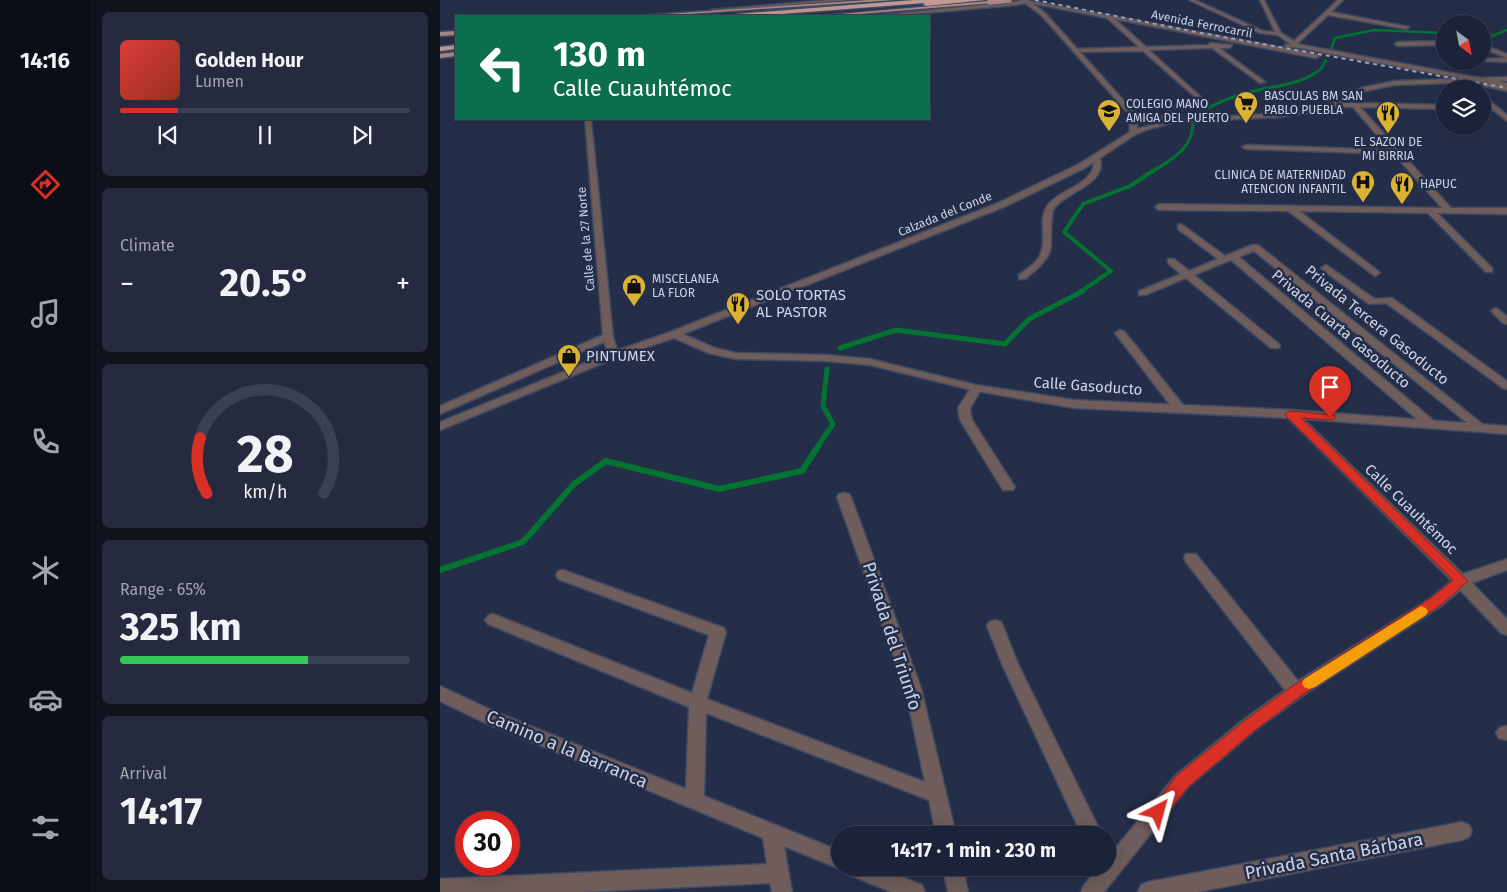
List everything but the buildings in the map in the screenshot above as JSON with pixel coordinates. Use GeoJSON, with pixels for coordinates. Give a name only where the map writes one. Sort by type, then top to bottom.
{"type":"FeatureCollection","features":[{"type":"Feature","properties":{"kind":"highway"},"geometry":{"type":"LineString","coordinates":[[738,15],[922,0]]}},
{"type":"Feature","properties":{"kind":"highway"},"geometry":{"type":"LineString","coordinates":[[749,15],[935,0]]}},
{"type":"Feature","properties":{"kind":"highway"},"geometry":{"type":"LineString","coordinates":[[784,15],[969,0]]}},
{"type":"Feature","properties":{"kind":"highway"},"geometry":{"type":"LineString","coordinates":[[805,15],[982,0]]}},
{"type":"Feature","properties":{"kind":"highway"},"geometry":{"type":"LineString","coordinates":[[440,45],[455,43]]}},
{"type":"Feature","properties":{"kind":"main road"},"geometry":{"type":"LineString","coordinates":[[652,15],[892,0]]}},
{"type":"Feature","properties":{"kind":"main road"},"geometry":{"type":"LineString","coordinates":[[831,15],[1009,0]]}},
{"type":"Feature","properties":{"kind":"main road"},"geometry":{"type":"LineString","coordinates":[[440,34],[455,33]]}},
{"type":"Feature","properties":{"kind":"main road"},"geometry":{"type":"LineString","coordinates":[[440,56],[455,54]]}},
{"type":"Feature","properties":{"kind":"street"},"geometry":{"type":"LineString","coordinates":[[714,10],[848,0]]}},
{"type":"Feature","properties":{"kind":"street"},"geometry":{"type":"LineString","coordinates":[[1191,0],[1262,32],[1279,34]]}},
{"type":"Feature","properties":{"kind":"street"},"geometry":{"type":"LineString","coordinates":[[1262,0],[1279,34],[1294,45],[1304,49],[1477,80]]}},
{"type":"Feature","properties":{"kind":"street"},"geometry":{"type":"LineString","coordinates":[[1272,48],[1294,45],[1341,0]]}},
{"type":"Feature","properties":{"kind":"street"},"geometry":{"type":"LineString","coordinates":[[989,1],[1043,14]]}},
{"type":"Feature","properties":{"kind":"street"},"geometry":{"type":"LineString","coordinates":[[887,15],[1003,5],[1023,1],[1043,14],[1132,114],[1134,133]]}},
{"type":"Feature","properties":{"kind":"street","name":"Avenida Ferrocarril"},"geometry":{"type":"LineString","coordinates":[[1023,1],[1316,56]]}},
{"type":"Feature","properties":{"kind":"street"},"geometry":{"type":"LineString","coordinates":[[1328,13],[1406,27]]}},
{"type":"Feature","properties":{"kind":"street"},"geometry":{"type":"LineString","coordinates":[[1109,17],[1201,100]]}},
{"type":"Feature","properties":{"kind":"street"},"geometry":{"type":"LineString","coordinates":[[1197,34],[1262,82]]}},
{"type":"Feature","properties":{"kind":"street"},"geometry":{"type":"LineString","coordinates":[[1398,44],[1436,43]]}},
{"type":"Feature","properties":{"kind":"street"},"geometry":{"type":"LineString","coordinates":[[1076,51],[1255,46]]}},
{"type":"Feature","properties":{"kind":"street"},"geometry":{"type":"LineString","coordinates":[[1491,50],[1507,56]]}},
{"type":"Feature","properties":{"kind":"street"},"geometry":{"type":"LineString","coordinates":[[1331,58],[1456,80]]}},
{"type":"Feature","properties":{"kind":"street"},"geometry":{"type":"LineString","coordinates":[[1491,60],[1507,60]]}},
{"type":"Feature","properties":{"kind":"street"},"geometry":{"type":"LineString","coordinates":[[1491,80],[1507,79]]}},
{"type":"Feature","properties":{"kind":"street","name":"Calzada del Conde"},"geometry":{"type":"LineString","coordinates":[[440,426],[614,355],[674,334],[1001,205],[1096,159],[1134,133],[1176,120],[1294,114],[1331,105],[1363,89],[1412,82],[1436,82]]}},
{"type":"Feature","properties":{"kind":"street"},"geometry":{"type":"LineString","coordinates":[[1491,82],[1507,85]]}},
{"type":"Feature","properties":{"kind":"street"},"geometry":{"type":"LineString","coordinates":[[1491,86],[1507,89]]}},
{"type":"Feature","properties":{"kind":"street"},"geometry":{"type":"LineString","coordinates":[[1331,105],[1436,107]]}},
{"type":"Feature","properties":{"kind":"street"},"geometry":{"type":"LineString","coordinates":[[1354,105],[1449,211]]}},
{"type":"Feature","properties":{"kind":"street"},"geometry":{"type":"LineString","coordinates":[[1491,105],[1507,119]]}},
{"type":"Feature","properties":{"kind":"street"},"geometry":{"type":"LineString","coordinates":[[1132,114],[1176,120]]}},
{"type":"Feature","properties":{"kind":"street","name":"Calle de la 27 Norte"},"geometry":{"type":"LineString","coordinates":[[588,120],[608,337],[614,355]]}},
{"type":"Feature","properties":{"kind":"street"},"geometry":{"type":"LineString","coordinates":[[1246,147],[1396,152]]}},
{"type":"Feature","properties":{"kind":"street"},"geometry":{"type":"LineString","coordinates":[[1022,277],[1042,260],[1048,245],[1050,234],[1047,218],[1050,207],[1060,197],[1091,178],[1098,170],[1099,163],[1096,159]]}},
{"type":"Feature","properties":{"kind":"street"},"geometry":{"type":"LineString","coordinates":[[1159,207],[1507,211]]}},
{"type":"Feature","properties":{"kind":"street"},"geometry":{"type":"LineString","coordinates":[[1291,209],[1374,273]]}},
{"type":"Feature","properties":{"kind":"street"},"geometry":{"type":"LineString","coordinates":[[1431,211],[1489,270]]}},
{"type":"Feature","properties":{"kind":"street","name":"Privada Cuarta Gasoducto"},"geometry":{"type":"LineString","coordinates":[[1181,227],[1228,258],[1430,424]]}},
{"type":"Feature","properties":{"kind":"street","name":"Privada Tercera Gasoducto"},"geometry":{"type":"LineString","coordinates":[[1228,258],[1255,247],[1480,427]]}},
{"type":"Feature","properties":{"kind":"street"},"geometry":{"type":"LineString","coordinates":[[1142,293],[1228,258]]}},
{"type":"Feature","properties":{"kind":"street"},"geometry":{"type":"LineString","coordinates":[[1171,261],[1275,346]]}},
{"type":"Feature","properties":{"kind":"street"},"geometry":{"type":"LineString","coordinates":[[1326,268],[1373,302],[1388,300],[1507,386]]}},
{"type":"Feature","properties":{"kind":"street"},"geometry":{"type":"LineString","coordinates":[[1496,311],[1507,321]]}},
{"type":"Feature","properties":{"kind":"street"},"geometry":{"type":"LineString","coordinates":[[1120,333],[1179,408]]}},
{"type":"Feature","properties":{"kind":"street","name":"Calle Gasoducto"},"geometry":{"type":"LineString","coordinates":[[674,334],[712,351],[736,356],[827,358],[870,362],[976,388],[1074,404],[1291,414],[1507,430]]}},
{"type":"Feature","properties":{"kind":"street"},"geometry":{"type":"LineString","coordinates":[[440,410],[608,337]]}},
{"type":"Feature","properties":{"kind":"street"},"geometry":{"type":"LineString","coordinates":[[976,388],[964,408],[966,420],[1008,487]]}},
{"type":"Feature","properties":{"kind":"street","name":"Calle Cuauhtémoc"},"geometry":{"type":"LineString","coordinates":[[1291,414],[1462,581],[1507,630]]}},
{"type":"Feature","properties":{"kind":"street"},"geometry":{"type":"LineString","coordinates":[[440,417],[454,420]]}},
{"type":"Feature","properties":{"kind":"street","name":"Privada del Triunfo"},"geometry":{"type":"LineString","coordinates":[[844,497],[913,688],[944,826]]}},
{"type":"Feature","properties":{"kind":"street"},"geometry":{"type":"LineString","coordinates":[[1191,558],[1296,691]]}},
{"type":"Feature","properties":{"kind":"street"},"geometry":{"type":"LineString","coordinates":[[1116,862],[1182,782],[1248,726],[1296,691],[1436,602],[1462,581],[1507,564]]}},
{"type":"Feature","properties":{"kind":"street"},"geometry":{"type":"LineString","coordinates":[[563,575],[718,632],[698,703],[695,802]]}},
{"type":"Feature","properties":{"kind":"street"},"geometry":{"type":"LineString","coordinates":[[493,620],[698,703],[937,795]]}},
{"type":"Feature","properties":{"kind":"street"},"geometry":{"type":"LineString","coordinates":[[995,626],[1010,664],[1088,826]]}},
{"type":"Feature","properties":{"kind":"street","name":"Camino a la Barranca"},"geometry":{"type":"LineString","coordinates":[[440,693],[485,715],[831,856]]}},
{"type":"Feature","properties":{"kind":"street","name":"Privada Santa Bárbara"},"geometry":{"type":"LineString","coordinates":[[1148,892],[1462,831]]}},
{"type":"Feature","properties":{"kind":"street"},"geometry":{"type":"LineString","coordinates":[[440,889],[780,882],[772,832]]}},
{"type":"Feature","properties":{"kind":"street"},"geometry":{"type":"LineString","coordinates":[[876,876],[915,892]]}},
{"type":"Feature","properties":{"kind":"street"},"geometry":{"type":"LineString","coordinates":[[955,876],[958,892]]}},
{"type":"Feature","properties":{"kind":"street"},"geometry":{"type":"LineString","coordinates":[[1091,892],[1104,876]]}},
{"type":"Feature","properties":{"kind":"waterway"},"geometry":{"type":"LineString","coordinates":[[1330,52],[1335,38],[1374,30],[1436,33]]}},
{"type":"Feature","properties":{"kind":"waterway"},"geometry":{"type":"LineString","coordinates":[[1491,36],[1507,30]]}},
{"type":"Feature","properties":{"kind":"waterway"},"geometry":{"type":"LineString","coordinates":[[1312,75],[1321,69],[1326,60]]}},
{"type":"Feature","properties":{"kind":"waterway"},"geometry":{"type":"LineString","coordinates":[[1193,117],[1230,98],[1292,83],[1314,74]]}},
{"type":"Feature","properties":{"kind":"waterway"},"geometry":{"type":"LineString","coordinates":[[1154,171],[1174,157],[1185,146],[1192,132],[1193,123]]}},
{"type":"Feature","properties":{"kind":"waterway"},"geometry":{"type":"LineString","coordinates":[[1080,292],[1111,271],[1064,232],[1083,204],[1130,186],[1156,169]]}},
{"type":"Feature","properties":{"kind":"waterway"},"geometry":{"type":"LineString","coordinates":[[840,348],[896,330],[1005,344],[1029,319],[1083,291]]}},
{"type":"Feature","properties":{"kind":"waterway"},"geometry":{"type":"LineString","coordinates":[[818,446],[833,424],[823,406],[827,369]]}},
{"type":"Feature","properties":{"kind":"waterway"},"geometry":{"type":"LineString","coordinates":[[440,570],[523,542],[574,484],[606,461],[719,489],[802,471],[819,445]]}},
{"type":"Feature","properties":{"kind":"railway"},"geometry":{"type":"LineString","coordinates":[[1035,0],[1196,32],[1507,88]]}},
{"type":"Feature","properties":{"kind":"slow traffic"},"geometry":{"type":"LineString","coordinates":[[1309,683],[1421,612]]}},
{"type":"Feature","properties":{"kind":"place","name":"BASCULAS BM SAN PABLO PUEBLA"},"geometry":{"type":"Point","coordinates":[1246,124]}},
{"type":"Feature","properties":{"kind":"place","name":"COLEGIO MANO AMIGA DEL PUERTO"},"geometry":{"type":"Point","coordinates":[1109,132]}},
{"type":"Feature","properties":{"kind":"place","name":"EL SAZON DE MI BIRRIA"},"geometry":{"type":"Point","coordinates":[1388,134]}},
{"type":"Feature","properties":{"kind":"place","name":"CLINICA DE MATERNIDAD ATENCION INFANTIL"},"geometry":{"type":"Point","coordinates":[1363,203]}},
{"type":"Feature","properties":{"kind":"place","name":"HAPUC"},"geometry":{"type":"Point","coordinates":[1402,205]}},
{"type":"Feature","properties":{"kind":"place","name":"MISCELANEA LA FLOR"},"geometry":{"type":"Point","coordinates":[634,307]}},
{"type":"Feature","properties":{"kind":"place","name":"SOLO TORTAS AL PASTOR"},"geometry":{"type":"Point","coordinates":[738,325]}},
{"type":"Feature","properties":{"kind":"place","name":"PINTUMEX"},"geometry":{"type":"Point","coordinates":[569,377]}},
{"type":"Feature","properties":{"kind":"route"},"geometry":{"type":"LineString","coordinates":[[1158,812],[1182,782],[1248,726],[1296,691],[1436,602],[1462,581],[1291,414],[1330,417]]}}]}
